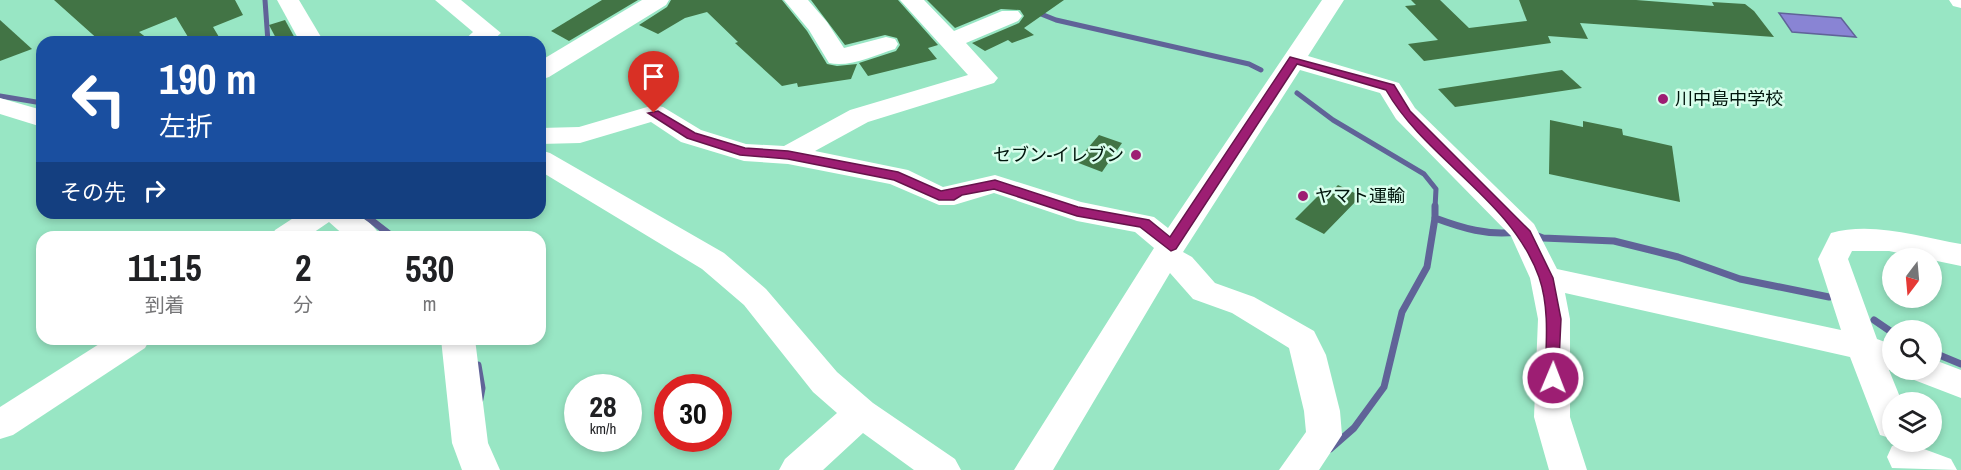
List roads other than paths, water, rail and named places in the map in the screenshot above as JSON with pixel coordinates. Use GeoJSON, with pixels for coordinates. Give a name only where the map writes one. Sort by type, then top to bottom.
{"type":"FeatureCollection","features":[{"type":"Feature","properties":{"kind":"street"},"geometry":{"type":"LineString","coordinates":[[288,0],[309,36]]}},
{"type":"Feature","properties":{"kind":"street"},"geometry":{"type":"LineString","coordinates":[[546,68],[658,0]]}},
{"type":"Feature","properties":{"kind":"street"},"geometry":{"type":"LineString","coordinates":[[795,0],[819,27],[838,58],[886,44]]}},
{"type":"Feature","properties":{"kind":"street"},"geometry":{"type":"LineString","coordinates":[[788,155],[859,116],[985,78],[911,0]]}},
{"type":"Feature","properties":{"kind":"street"},"geometry":{"type":"LineString","coordinates":[[1033,470],[1168,251],[1333,0]]}},
{"type":"Feature","properties":{"kind":"street"},"geometry":{"type":"LineString","coordinates":[[464,4],[489,33],[484,36]]}},
{"type":"Feature","properties":{"kind":"street"},"geometry":{"type":"LineString","coordinates":[[950,41],[1010,16]]}},
{"type":"Feature","properties":{"kind":"street"},"geometry":{"type":"LineString","coordinates":[[1294,60],[1390,88],[1405,113],[1523,231],[1546,278],[1554,319],[1552,417],[1568,470]]}},
{"type":"Feature","properties":{"kind":"street"},"geometry":{"type":"LineString","coordinates":[[0,106],[36,117]]}},
{"type":"Feature","properties":{"kind":"street"},"geometry":{"type":"LineString","coordinates":[[546,136],[580,135],[654,113],[691,136],[744,152],[788,155],[898,176],[939,196],[954,196],[958,192],[995,184],[1077,212],[1144,224],[1203,291],[1243,305],[1302,340],[1309,355],[1322,411],[1324,435],[1298,470]]}},
{"type":"Feature","properties":{"kind":"street"},"geometry":{"type":"LineString","coordinates":[[546,163],[713,261],[755,297],[825,382],[861,412],[942,470]]}},
{"type":"Feature","properties":{"kind":"street"},"geometry":{"type":"LineString","coordinates":[[295,231],[313,219]]}},
{"type":"Feature","properties":{"kind":"street"},"geometry":{"type":"LineString","coordinates":[[344,219],[358,231]]}},
{"type":"Feature","properties":{"kind":"street"},"geometry":{"type":"LineString","coordinates":[[1888,392],[1878,353],[1833,259],[1842,240],[1889,241],[1961,255]]}},
{"type":"Feature","properties":{"kind":"street"},"geometry":{"type":"LineString","coordinates":[[1546,278],[1878,353]]}},
{"type":"Feature","properties":{"kind":"street"},"geometry":{"type":"LineString","coordinates":[[0,424],[124,345]]}},
{"type":"Feature","properties":{"kind":"street"},"geometry":{"type":"LineString","coordinates":[[459,345],[470,443],[481,470]]}},
{"type":"Feature","properties":{"kind":"street"},"geometry":{"type":"LineString","coordinates":[[1942,377],[1961,384]]}},
{"type":"Feature","properties":{"kind":"street"},"geometry":{"type":"LineString","coordinates":[[798,470],[861,412]]}},
{"type":"Feature","properties":{"kind":"street"},"geometry":{"type":"LineString","coordinates":[[1909,452],[1938,470]]}},
{"type":"Feature","properties":{"kind":"waterway"},"geometry":{"type":"LineString","coordinates":[[265,0],[268,36]]}},
{"type":"Feature","properties":{"kind":"waterway"},"geometry":{"type":"LineString","coordinates":[[1036,12],[1056,20],[1249,64],[1261,70]]}},
{"type":"Feature","properties":{"kind":"waterway"},"geometry":{"type":"LineString","coordinates":[[1297,93],[1333,120],[1424,174],[1436,189],[1435,208]]}},
{"type":"Feature","properties":{"kind":"waterway"},"geometry":{"type":"LineString","coordinates":[[0,96],[36,102]]}},
{"type":"Feature","properties":{"kind":"waterway"},"geometry":{"type":"LineString","coordinates":[[1435,208],[1435,218]]}},
{"type":"Feature","properties":{"kind":"waterway"},"geometry":{"type":"LineString","coordinates":[[1330,449],[1354,428],[1384,387],[1402,312],[1427,267],[1435,218]]}},
{"type":"Feature","properties":{"kind":"waterway"},"geometry":{"type":"LineString","coordinates":[[1435,218],[1485,232],[1517,232]]}},
{"type":"Feature","properties":{"kind":"waterway"},"geometry":{"type":"LineString","coordinates":[[370,219],[385,231]]}},
{"type":"Feature","properties":{"kind":"waterway"},"geometry":{"type":"LineString","coordinates":[[1535,235],[1543,238],[1614,241],[1678,257],[1740,279],[1829,297]]}},
{"type":"Feature","properties":{"kind":"waterway"},"geometry":{"type":"LineString","coordinates":[[1874,320],[1882,325]]}},
{"type":"Feature","properties":{"kind":"waterway"},"geometry":{"type":"LineString","coordinates":[[1942,356],[1961,364]]}},
{"type":"Feature","properties":{"kind":"waterway"},"geometry":{"type":"LineString","coordinates":[[478,365],[482,388],[480,399]]}},
{"type":"Feature","properties":{"kind":"place","name":"川中島中学校"},"geometry":{"type":"Point","coordinates":[1663,99]}},
{"type":"Feature","properties":{"kind":"place","name":"セブン-イレブン"},"geometry":{"type":"Point","coordinates":[1136,155]}},
{"type":"Feature","properties":{"kind":"place","name":"ヤマト運輸"},"geometry":{"type":"Point","coordinates":[1303,196]}}]}
